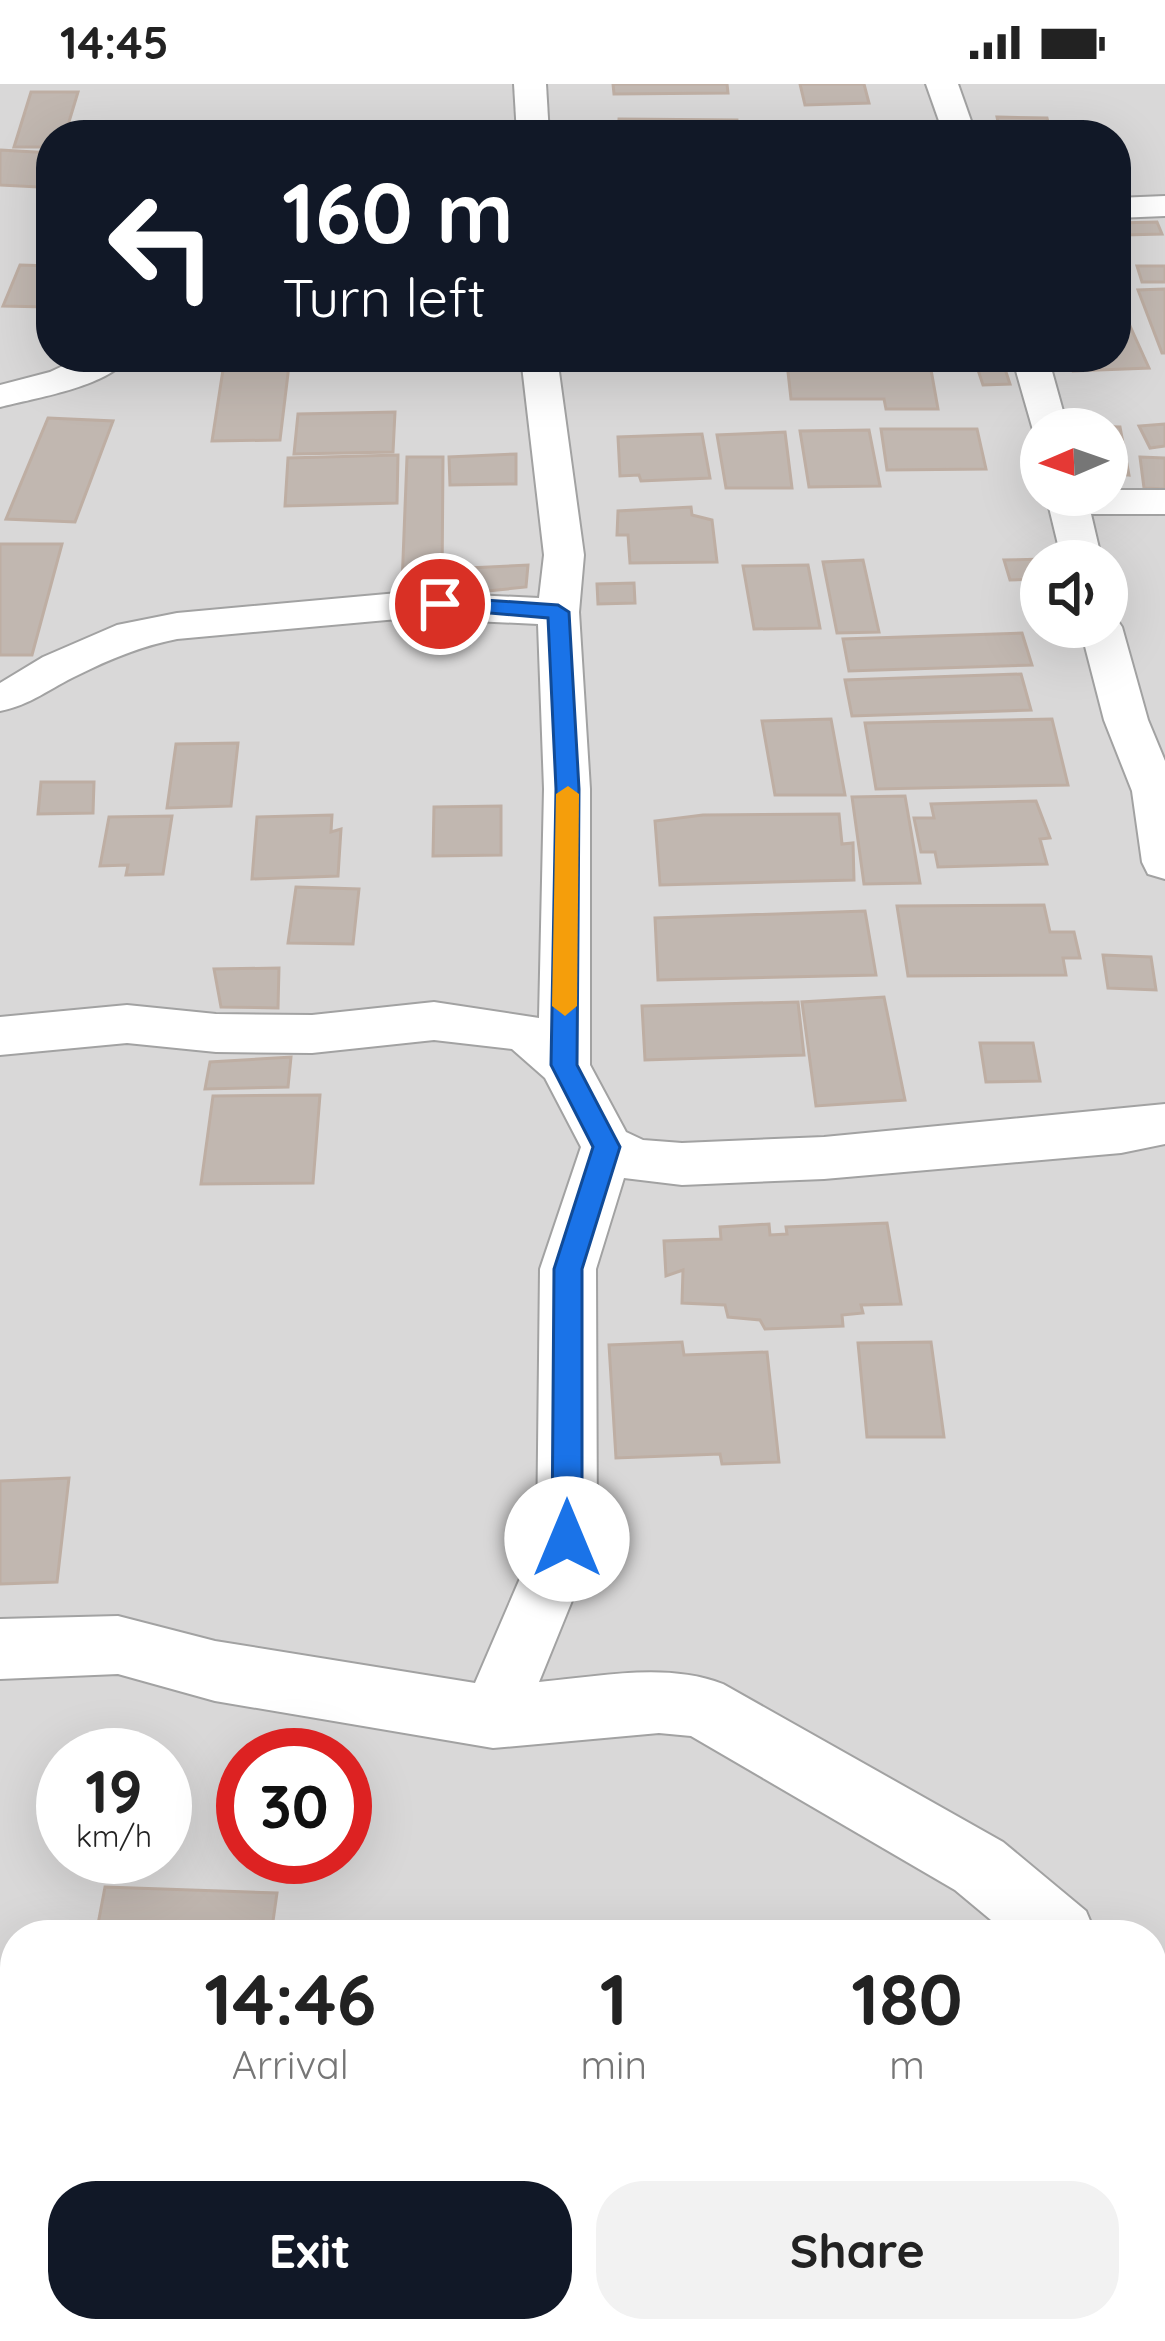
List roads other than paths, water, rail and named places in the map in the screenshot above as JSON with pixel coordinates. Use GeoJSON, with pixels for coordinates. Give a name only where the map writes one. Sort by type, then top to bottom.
{"type":"FeatureCollection","features":[{"type":"Feature","properties":{"kind":"street"},"geometry":{"type":"LineString","coordinates":[[530,84],[532,120]]}},
{"type":"Feature","properties":{"kind":"street"},"geometry":{"type":"LineString","coordinates":[[942,84],[955,120]]}},
{"type":"Feature","properties":{"kind":"street"},"geometry":{"type":"LineString","coordinates":[[1131,207],[1165,206]]}},
{"type":"Feature","properties":{"kind":"street"},"geometry":{"type":"LineString","coordinates":[[0,396],[80,372]]}},
{"type":"Feature","properties":{"kind":"street"},"geometry":{"type":"LineString","coordinates":[[541,372],[564,555],[558,612],[568,789],[564,1065]]}},
{"type":"Feature","properties":{"kind":"street"},"geometry":{"type":"LineString","coordinates":[[1034,372],[1043,408]]}},
{"type":"Feature","properties":{"kind":"street"},"geometry":{"type":"LineString","coordinates":[[1128,501],[1165,502]]}},
{"type":"Feature","properties":{"kind":"street"},"geometry":{"type":"LineString","coordinates":[[0,697],[15,694],[58,667],[132,634],[178,626],[424,604],[558,612]]}},
{"type":"Feature","properties":{"kind":"street"},"geometry":{"type":"LineString","coordinates":[[1107,648],[1126,720],[1155,791],[1165,862]]}},
{"type":"Feature","properties":{"kind":"street"},"geometry":{"type":"LineString","coordinates":[[0,1036],[127,1024],[216,1034],[240,1030],[313,1034],[434,1021],[525,1032],[564,1065],[607,1147],[636,1161],[729,1162],[1121,1132],[1165,1124]]}},
{"type":"Feature","properties":{"kind":"street"},"geometry":{"type":"LineString","coordinates":[[493,1717],[567,1539],[568,1269],[607,1147]]}},
{"type":"Feature","properties":{"kind":"street"},"geometry":{"type":"LineString","coordinates":[[0,1649],[118,1645],[215,1671],[493,1717],[659,1702],[700,1706],[979,1866],[1044,1920]]}}]}
